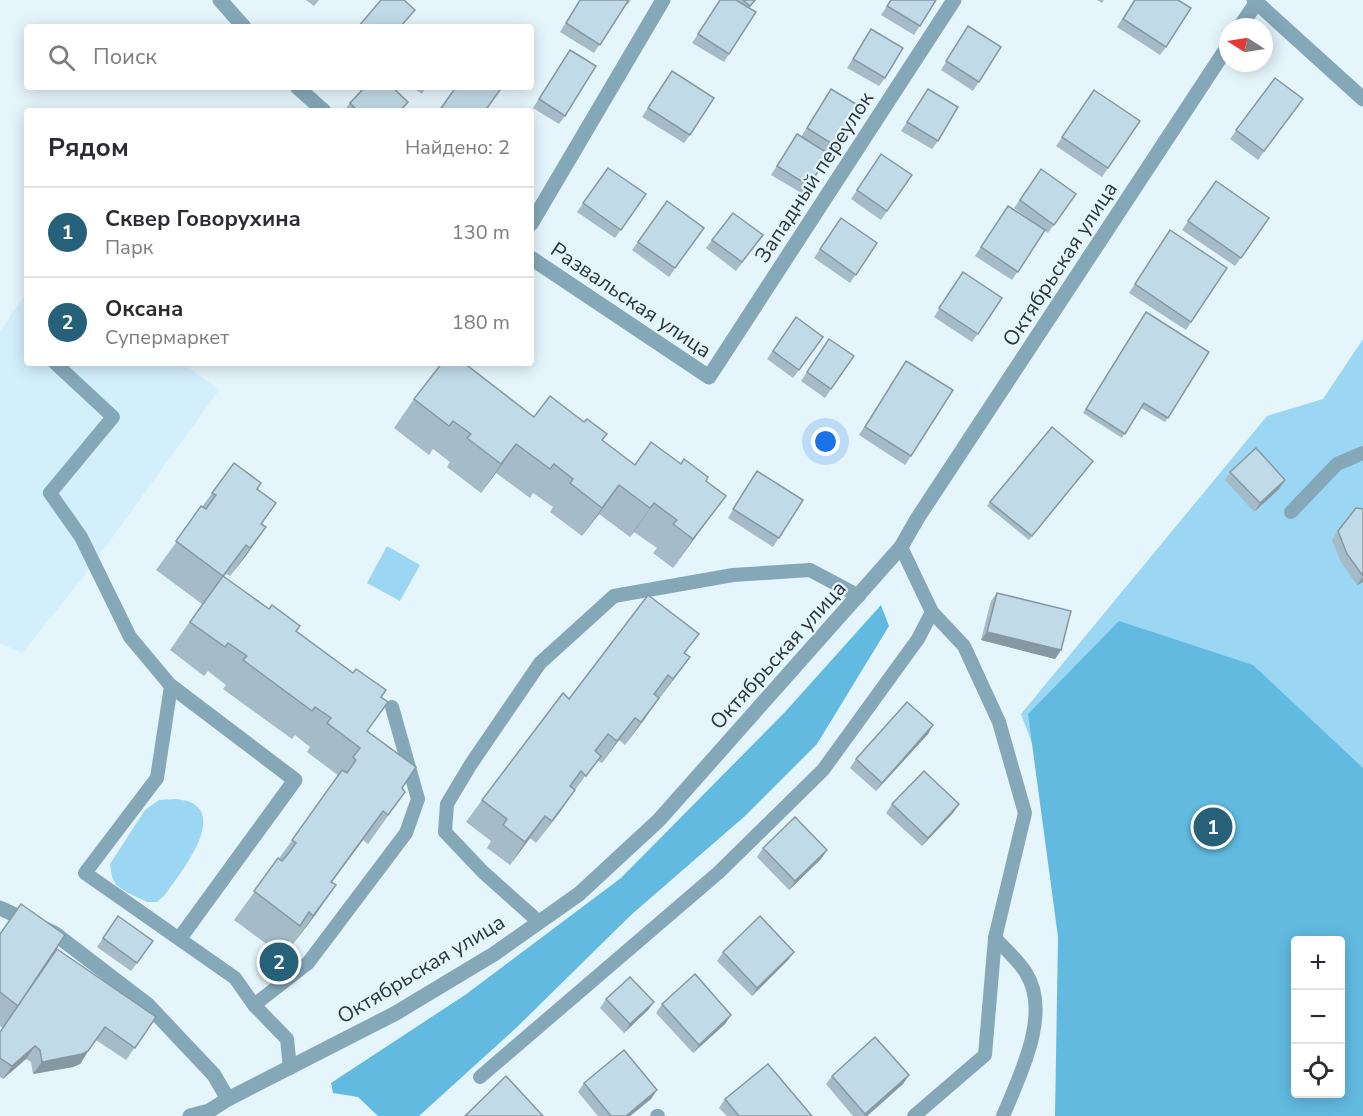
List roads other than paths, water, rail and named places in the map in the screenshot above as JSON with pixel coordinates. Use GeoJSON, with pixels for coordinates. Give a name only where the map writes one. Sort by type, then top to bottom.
{"type":"FeatureCollection","features":[{"type":"Feature","properties":{"kind":"street"},"geometry":{"type":"LineString","coordinates":[[220,0],[241,24]]}},
{"type":"Feature","properties":{"kind":"street"},"geometry":{"type":"LineString","coordinates":[[534,219],[663,0]]}},
{"type":"Feature","properties":{"kind":"street","name":"Западный переулок"},"geometry":{"type":"LineString","coordinates":[[709,377],[954,0]]}},
{"type":"Feature","properties":{"kind":"street"},"geometry":{"type":"LineString","coordinates":[[1246,18],[1256,1],[1363,99]]}},
{"type":"Feature","properties":{"kind":"street","name":"Октябрьская улица"},"geometry":{"type":"LineString","coordinates":[[190,1116],[210,1114],[228,1099],[396,1013],[494,954],[579,894],[659,820],[901,547],[923,509],[1219,60]]}},
{"type":"Feature","properties":{"kind":"street"},"geometry":{"type":"LineString","coordinates":[[300,90],[321,108]]}},
{"type":"Feature","properties":{"kind":"street","name":"Развальская улица"},"geometry":{"type":"LineString","coordinates":[[534,260],[709,377]]}},
{"type":"Feature","properties":{"kind":"street"},"geometry":{"type":"LineString","coordinates":[[171,686],[295,780],[180,938]]}},
{"type":"Feature","properties":{"kind":"street"},"geometry":{"type":"LineString","coordinates":[[0,908],[54,933],[148,1005],[214,1075],[228,1099]]}},
{"type":"Feature","properties":{"kind":"lane"},"geometry":{"type":"LineString","coordinates":[[58,366],[113,417],[50,493],[81,537],[130,637],[171,686],[157,778],[85,873],[235,978],[254,1005],[287,1039],[290,1068]]}},
{"type":"Feature","properties":{"kind":"lane"},"geometry":{"type":"LineString","coordinates":[[1291,512],[1337,464],[1363,453]]}},
{"type":"Feature","properties":{"kind":"lane"},"geometry":{"type":"LineString","coordinates":[[901,547],[932,612],[964,646],[999,722],[1025,813],[995,938],[985,1055],[915,1116]]}},
{"type":"Feature","properties":{"kind":"lane"},"geometry":{"type":"LineString","coordinates":[[539,922],[483,872],[445,832],[447,804],[471,764],[540,663],[614,596],[733,575],[810,570],[859,596]]}},
{"type":"Feature","properties":{"kind":"lane"},"geometry":{"type":"LineString","coordinates":[[480,1077],[718,873],[823,770],[918,639],[932,612]]}},
{"type":"Feature","properties":{"kind":"lane"},"geometry":{"type":"LineString","coordinates":[[254,1005],[308,963],[406,833],[418,798],[392,707]]}},
{"type":"Feature","properties":{"kind":"lane"},"geometry":{"type":"LineString","coordinates":[[995,938],[1026,973],[1035,997],[1034,1028],[1023,1067],[1003,1116]]}},
{"type":"Feature","properties":{"kind":"place","name":"Сквер Говорухина"},"geometry":{"type":"Point","coordinates":[1213,827]}},
{"type":"Feature","properties":{"kind":"place","name":"Оксана"},"geometry":{"type":"Point","coordinates":[279,962]}}]}
